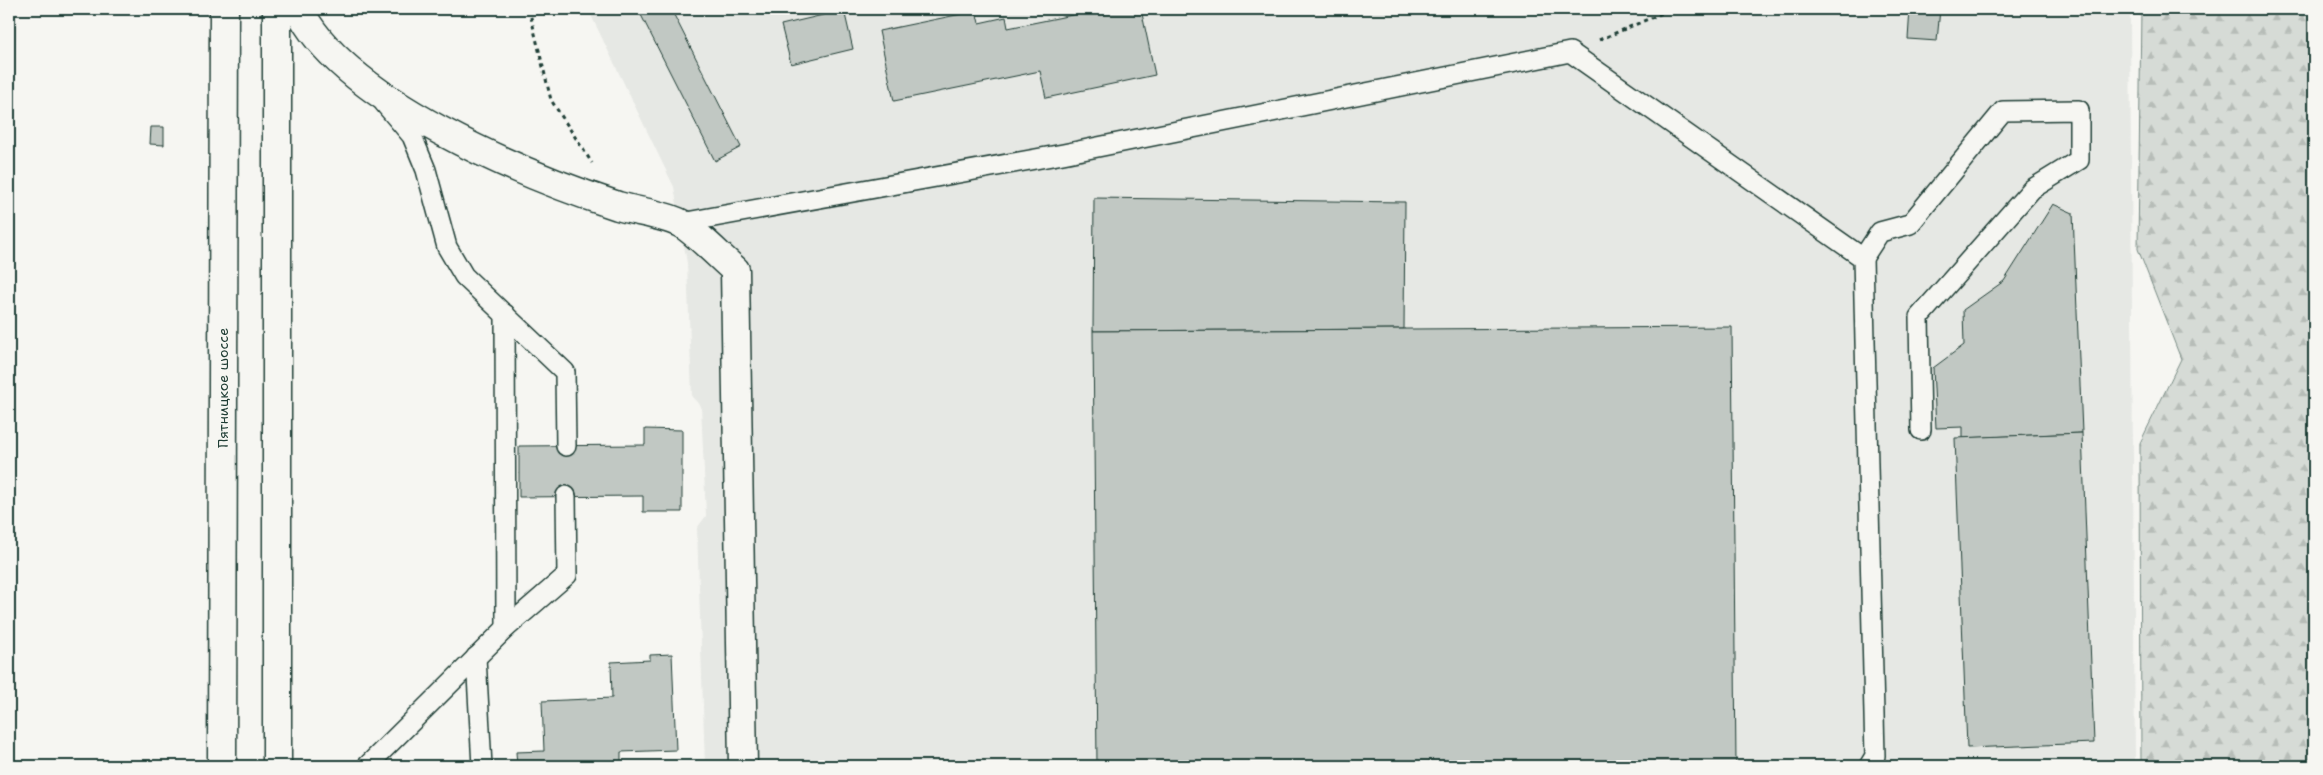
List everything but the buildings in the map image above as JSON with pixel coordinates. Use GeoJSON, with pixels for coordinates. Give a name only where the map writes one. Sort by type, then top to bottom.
{"type":"FeatureCollection","features":[{"type":"Feature","properties":{"kind":"main road","name":"Пятницкое шоссе"},"geometry":{"type":"LineString","coordinates":[[222,766],[224,9]]}},
{"type":"Feature","properties":{"kind":"main road"},"geometry":{"type":"LineString","coordinates":[[277,9],[277,766]]}},
{"type":"Feature","properties":{"kind":"main road"},"geometry":{"type":"LineString","coordinates":[[299,9],[306,23],[328,50],[370,87],[407,111],[474,148],[528,171],[619,206],[681,223],[735,270],[742,766]]}},
{"type":"Feature","properties":{"kind":"lane"},"geometry":{"type":"LineString","coordinates":[[681,223],[1063,154],[1570,52],[1863,258]]}},
{"type":"Feature","properties":{"kind":"lane"},"geometry":{"type":"LineString","coordinates":[[370,87],[412,136],[426,170],[447,247],[464,276],[565,372],[566,446]]}},
{"type":"Feature","properties":{"kind":"lane"},"geometry":{"type":"LineString","coordinates":[[1870,766],[1875,756],[1863,258],[1880,232],[1910,224],[2003,111],[2079,110],[2080,160],[2032,189],[1919,317],[1920,430]]}},
{"type":"Feature","properties":{"kind":"lane"},"geometry":{"type":"LineString","coordinates":[[505,314],[506,628]]}},
{"type":"Feature","properties":{"kind":"lane"},"geometry":{"type":"LineString","coordinates":[[366,766],[506,628],[567,575],[566,496]]}},
{"type":"Feature","properties":{"kind":"lane"},"geometry":{"type":"LineString","coordinates":[[476,657],[482,766]]}},
{"type":"Feature","properties":{"kind":"path"},"geometry":{"type":"LineString","coordinates":[[529,9],[551,100],[593,165]]}},
{"type":"Feature","properties":{"kind":"path"},"geometry":{"type":"LineString","coordinates":[[1570,52],[1672,9]]}},
{"type":"Feature","properties":{"kind":"shaded area"},"geometry":{"type":"Polygon","coordinates":[[[9,9],[17,9],[9,270],[9,9]]]}},
{"type":"Feature","properties":{"kind":"shaded area"},"geometry":{"type":"Polygon","coordinates":[[[588,9],[2130,9],[2135,766],[705,766],[697,528],[706,516],[701,406],[692,397],[687,263],[674,187],[588,9]]]}},
{"type":"Feature","properties":{"kind":"green space"},"geometry":{"type":"Polygon","coordinates":[[[2141,9],[2314,9],[2314,766],[2141,766],[2140,443],[2181,359],[2138,249],[2141,9]]]}}]}
